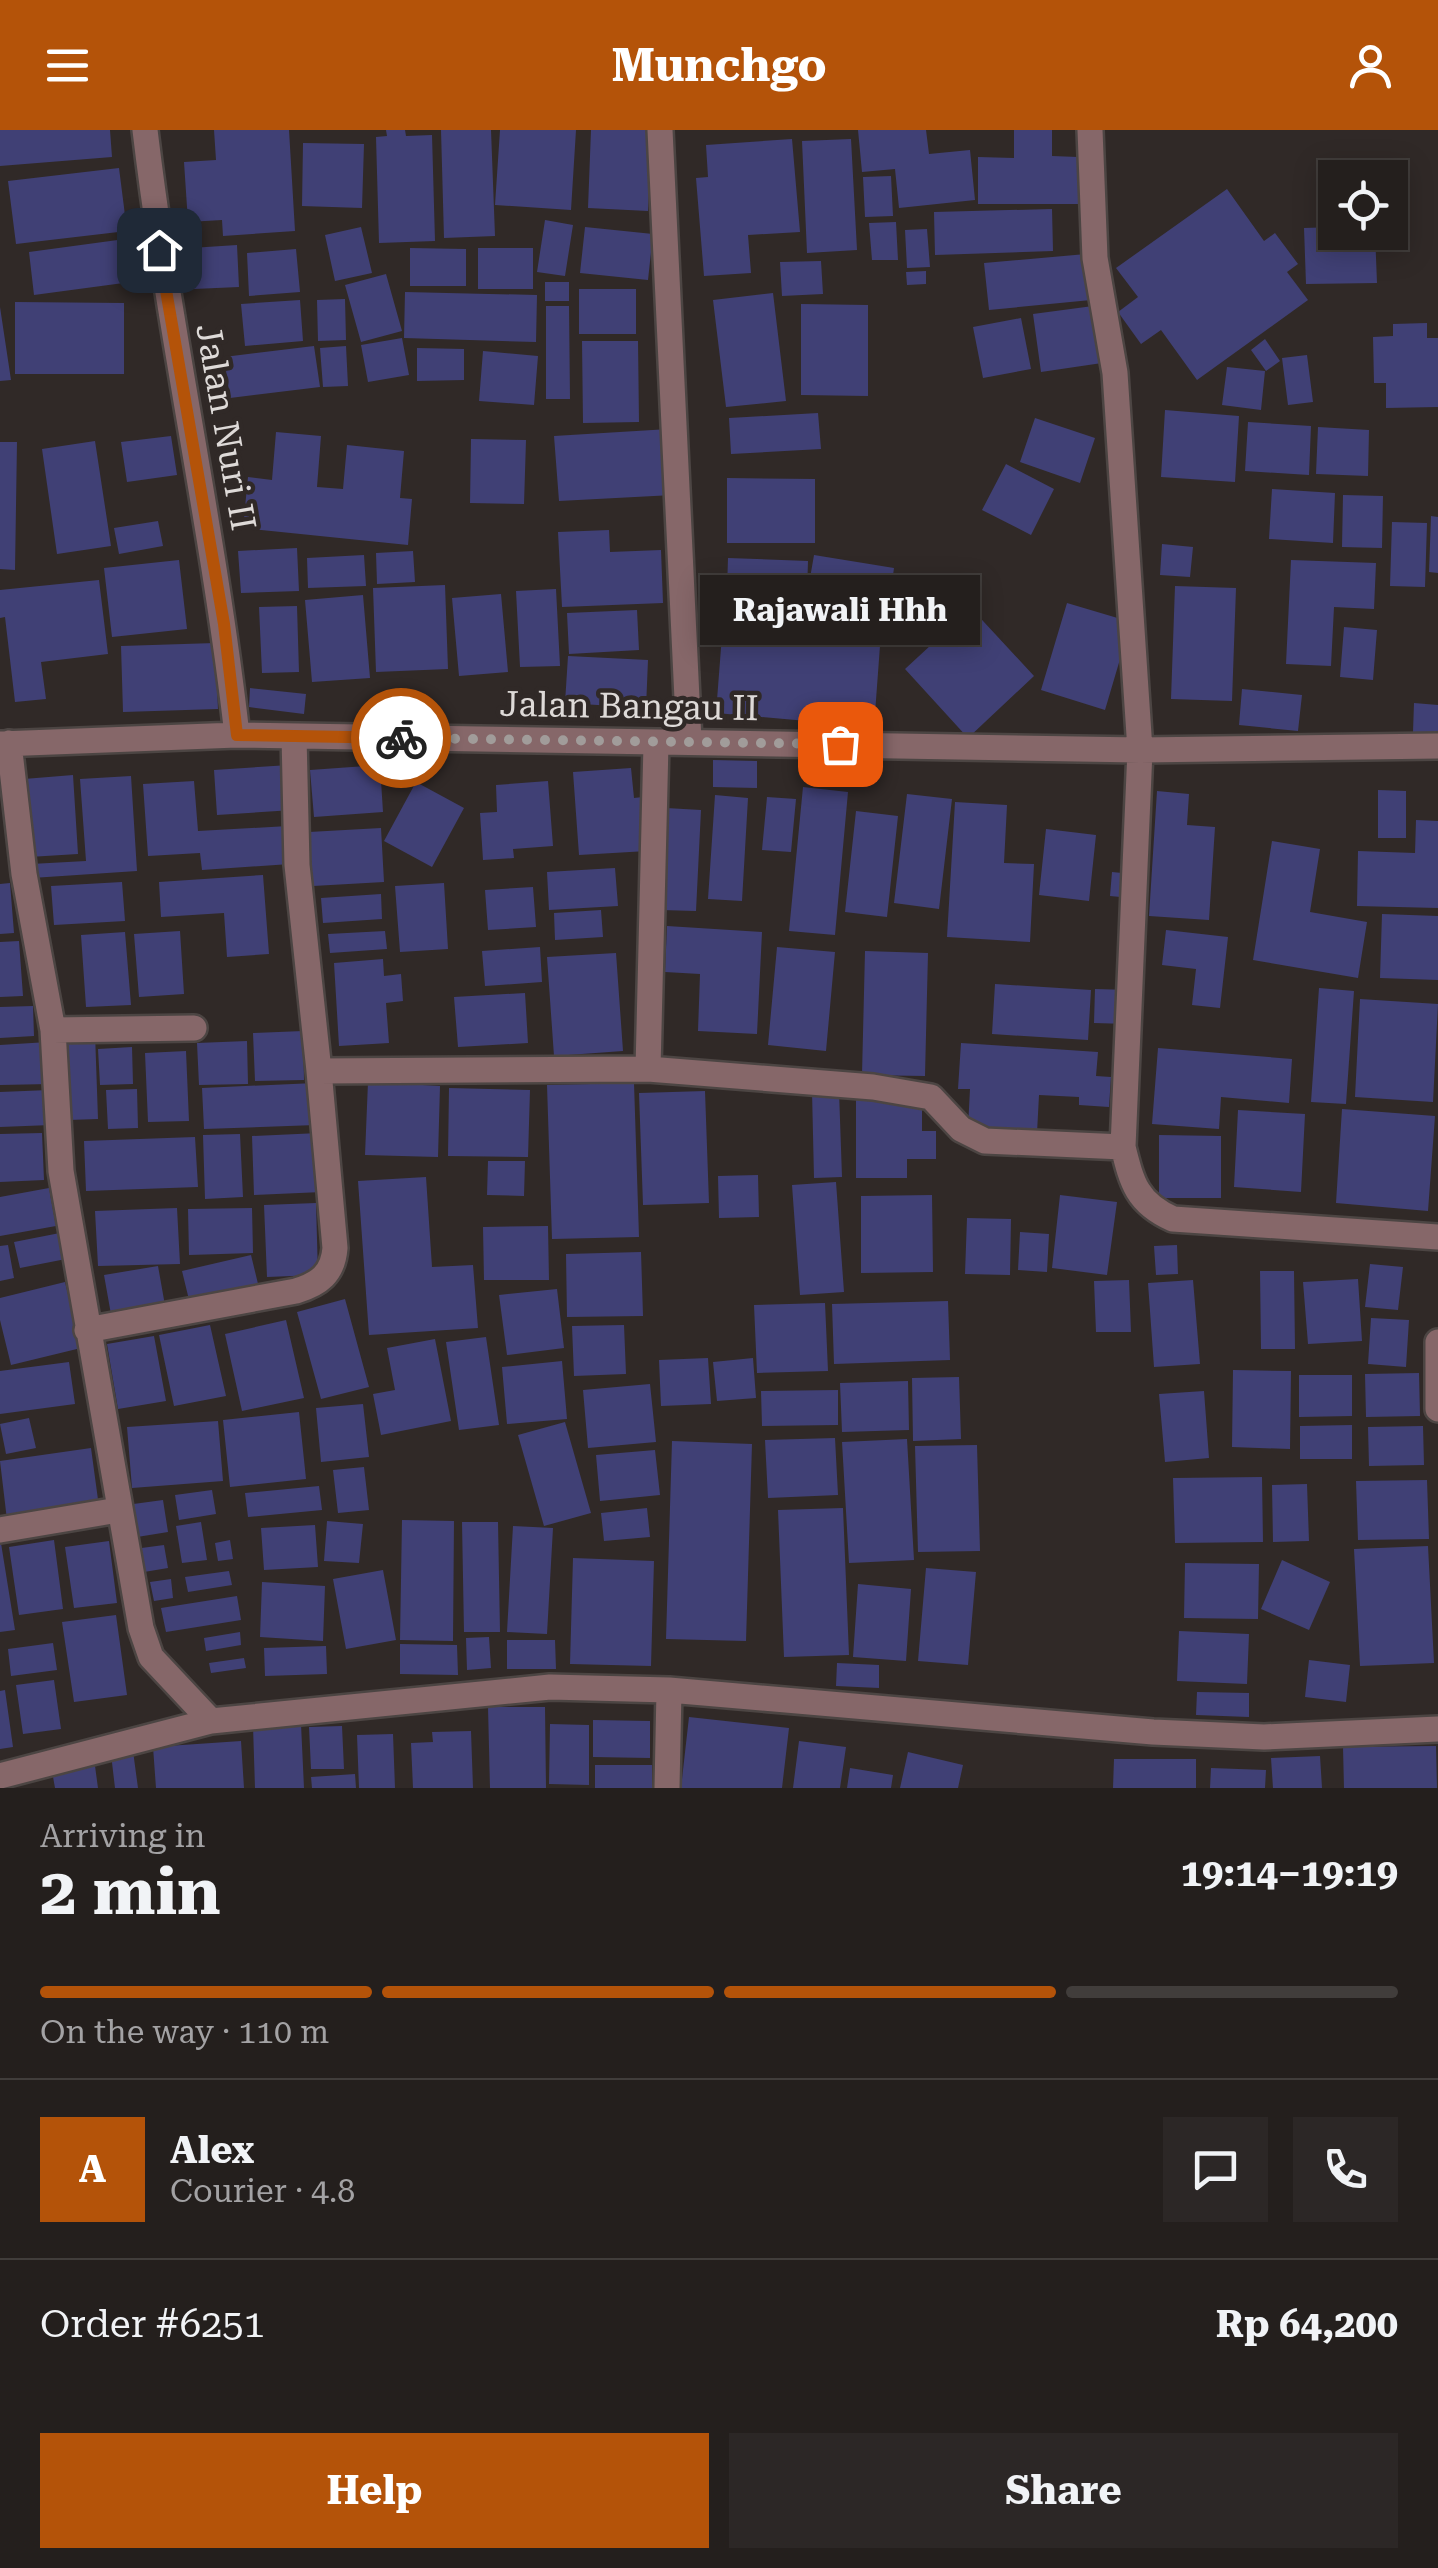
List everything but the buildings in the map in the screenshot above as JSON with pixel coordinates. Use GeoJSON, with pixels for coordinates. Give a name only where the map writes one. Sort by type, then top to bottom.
{"type":"FeatureCollection","features":[{"type":"Feature","properties":{"kind":"street","name":"Jalan Nuri II"},"geometry":{"type":"LineString","coordinates":[[145,130],[159,250],[224,624],[237,735]]}},
{"type":"Feature","properties":{"kind":"street"},"geometry":{"type":"LineString","coordinates":[[660,130],[689,741]]}},
{"type":"Feature","properties":{"kind":"street"},"geometry":{"type":"LineString","coordinates":[[1090,130],[1095,258],[1116,373],[1140,750],[1124,1147],[1130,1176],[1152,1210],[1172,1219],[1438,1237]]}},
{"type":"Feature","properties":{"kind":"street","name":"Jalan Bangau II"},"geometry":{"type":"LineString","coordinates":[[4,744],[237,735],[1140,750],[1438,746]]}},
{"type":"Feature","properties":{"kind":"street"},"geometry":{"type":"LineString","coordinates":[[87,1330],[296,1291],[316,1284],[334,1258],[297,865],[294,736]]}},
{"type":"Feature","properties":{"kind":"street"},"geometry":{"type":"LineString","coordinates":[[4,744],[54,1030],[60,1171],[141,1628],[151,1657],[211,1721]]}},
{"type":"Feature","properties":{"kind":"street"},"geometry":{"type":"LineString","coordinates":[[648,1069],[656,744]]}},
{"type":"Feature","properties":{"kind":"street"},"geometry":{"type":"LineString","coordinates":[[54,1030],[194,1028]]}},
{"type":"Feature","properties":{"kind":"street"},"geometry":{"type":"LineString","coordinates":[[319,1071],[648,1069],[922,1094],[941,1106],[961,1129],[985,1140],[1124,1147]]}},
{"type":"Feature","properties":{"kind":"street"},"geometry":{"type":"LineString","coordinates":[[1438,1342],[1438,1409]]}},
{"type":"Feature","properties":{"kind":"street"},"geometry":{"type":"LineString","coordinates":[[0,1530],[118,1510]]}},
{"type":"Feature","properties":{"kind":"street"},"geometry":{"type":"LineString","coordinates":[[0,1776],[211,1721],[550,1687],[669,1690],[1172,1733],[1264,1737],[1438,1729]]}},
{"type":"Feature","properties":{"kind":"street"},"geometry":{"type":"LineString","coordinates":[[667,1788],[669,1690]]}},
{"type":"Feature","properties":{"kind":"way so far"},"geometry":{"type":"LineString","coordinates":[[401,738],[840,744]]}},
{"type":"Feature","properties":{"kind":"place","name":"Rajawali Hhh"},"geometry":{"type":"Point","coordinates":[840,744]}},
{"type":"Feature","properties":{"kind":"route"},"geometry":{"type":"LineString","coordinates":[[159,250],[224,624],[237,735],[401,738]]}}]}
